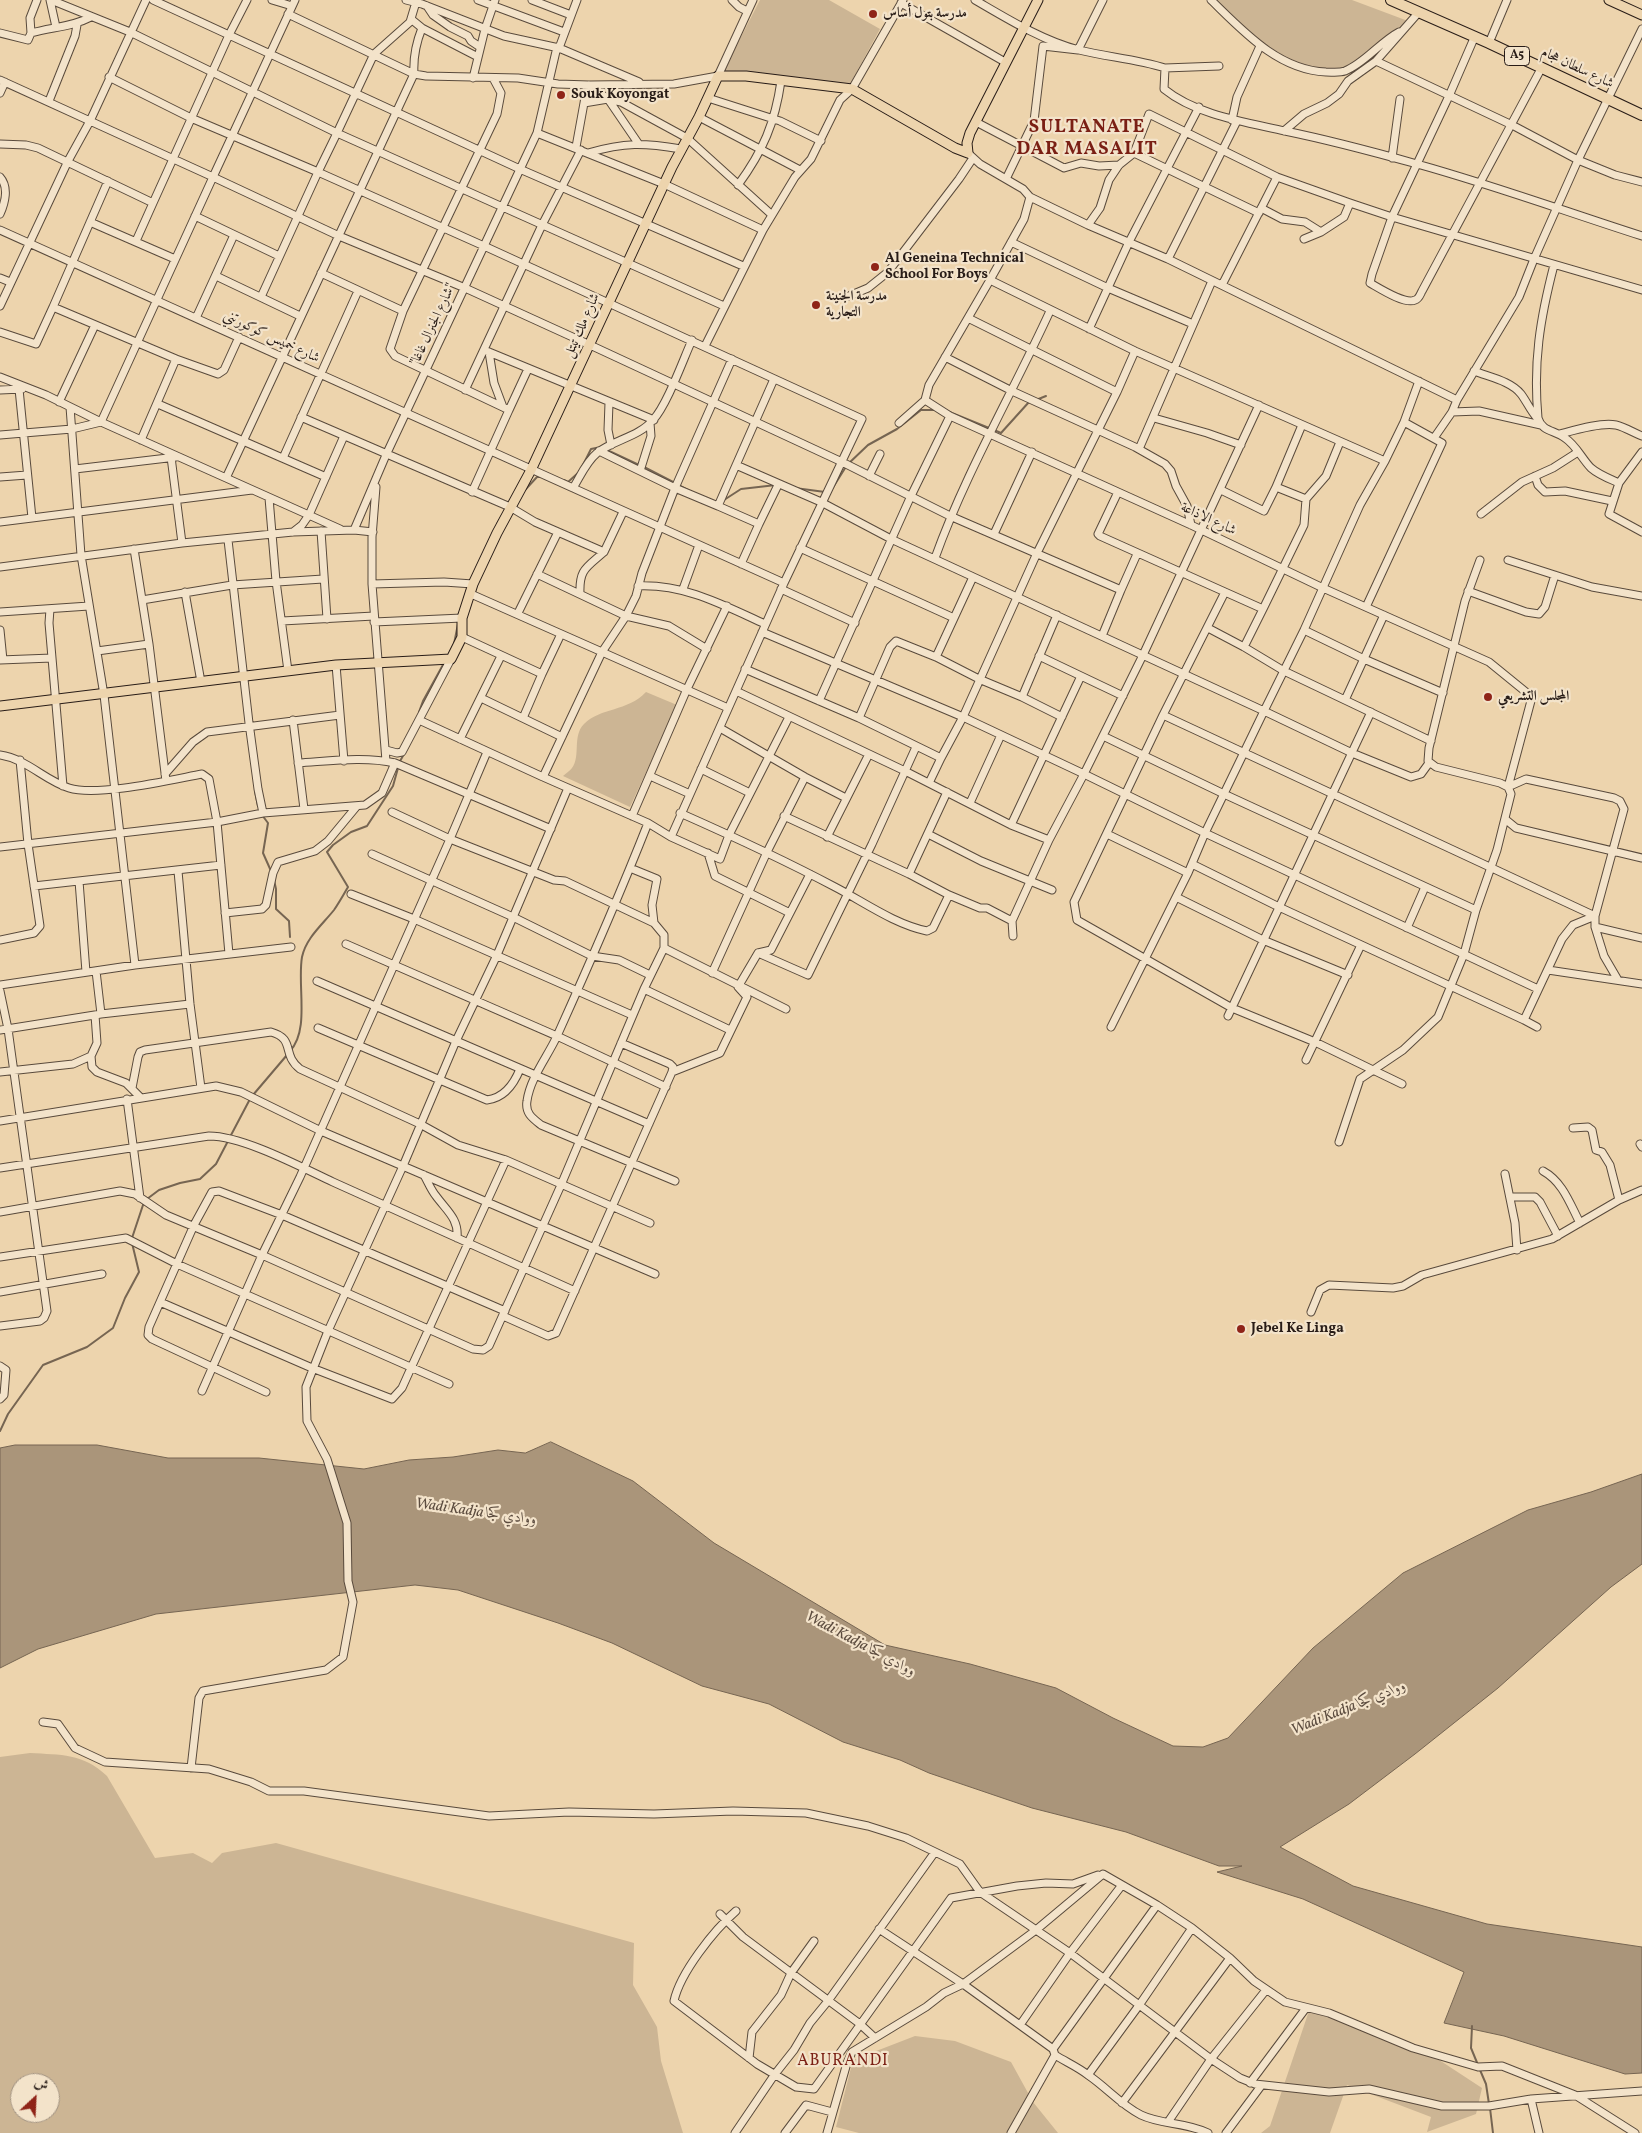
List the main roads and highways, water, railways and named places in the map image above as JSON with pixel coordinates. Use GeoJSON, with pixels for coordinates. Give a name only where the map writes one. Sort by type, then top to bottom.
{"type":"FeatureCollection","features":[{"type":"Feature","properties":{"kind":"highway","name":"شارع سلطان هجام"},"geometry":{"type":"LineString","coordinates":[[1391,0],[1475,36],[1642,115]]}},
{"type":"Feature","properties":{"kind":"main road","name":"شارع ملك تيتل"},"geometry":{"type":"LineString","coordinates":[[0,706],[104,695],[336,665],[450,659],[462,637],[462,618],[472,589],[510,507],[531,470],[626,263],[681,149],[700,117],[718,76],[746,76],[852,89],[971,156],[968,140],[1022,27],[1038,0]]}},
{"type":"Feature","properties":{"kind":"main road"},"geometry":{"type":"LineString","coordinates":[[1609,0],[1642,15]]}},
{"type":"Feature","properties":{"kind":"water","name":"Wadi Kadja ووادي كجا"},"geometry":{"type":"Polygon","coordinates":[[[551,1442],[633,1481],[714,1543],[885,1645],[970,1664],[1056,1688],[1113,1718],[1173,1746],[1203,1747],[1228,1738],[1313,1648],[1403,1573],[1528,1510],[1591,1492],[1642,1474],[1642,1564],[1611,1587],[1498,1688],[1415,1754],[1349,1804],[1280,1847],[1353,1886],[1487,1924],[1642,1947],[1642,2073],[1625,2074],[1504,2036],[1444,2023],[1464,1972],[1303,1899],[1217,1872],[1242,1866],[1219,1866],[1126,1832],[1032,1808],[929,1773],[900,1760],[843,1742],[769,1704],[702,1686],[612,1643],[458,1590],[415,1585],[156,1614],[38,1649],[0,1668],[0,1448],[15,1445],[97,1445],[168,1458],[259,1458],[364,1469],[409,1460],[453,1457],[498,1450],[525,1453],[551,1442]]]}},
{"type":"Feature","properties":{"kind":"waterway"},"geometry":{"type":"LineString","coordinates":[[1036,400],[1046,396]]}},
{"type":"Feature","properties":{"kind":"waterway"},"geometry":{"type":"LineString","coordinates":[[994,430],[1001,433],[1029,402]]}},
{"type":"Feature","properties":{"kind":"waterway"},"geometry":{"type":"LineString","coordinates":[[832,489],[847,465],[868,445],[897,429],[921,410],[935,410]]}},
{"type":"Feature","properties":{"kind":"waterway"},"geometry":{"type":"LineString","coordinates":[[947,411],[989,428]]}},
{"type":"Feature","properties":{"kind":"waterway"},"geometry":{"type":"LineString","coordinates":[[582,467],[591,449],[601,447]]}},
{"type":"Feature","properties":{"kind":"waterway"},"geometry":{"type":"LineString","coordinates":[[607,450],[639,465]]}},
{"type":"Feature","properties":{"kind":"waterway"},"geometry":{"type":"LineString","coordinates":[[644,467],[675,483]]}},
{"type":"Feature","properties":{"kind":"waterway"},"geometry":{"type":"LineString","coordinates":[[564,480],[568,482],[578,473]]}},
{"type":"Feature","properties":{"kind":"waterway"},"geometry":{"type":"LineString","coordinates":[[525,490],[537,477],[542,477]]}},
{"type":"Feature","properties":{"kind":"waterway"},"geometry":{"type":"LineString","coordinates":[[679,485],[688,490]]}},
{"type":"Feature","properties":{"kind":"waterway"},"geometry":{"type":"LineString","coordinates":[[724,500],[741,489],[776,485]]}},
{"type":"Feature","properties":{"kind":"waterway"},"geometry":{"type":"LineString","coordinates":[[795,488],[825,492]]}},
{"type":"Feature","properties":{"kind":"waterway"},"geometry":{"type":"LineString","coordinates":[[497,524],[505,511]]}},
{"type":"Feature","properties":{"kind":"waterway"},"geometry":{"type":"LineString","coordinates":[[454,644],[458,624]]}},
{"type":"Feature","properties":{"kind":"waterway"},"geometry":{"type":"LineString","coordinates":[[419,712],[444,663]]}},
{"type":"Feature","properties":{"kind":"waterway"},"geometry":{"type":"LineString","coordinates":[[399,763],[404,754]]}},
{"type":"Feature","properties":{"kind":"waterway"},"geometry":{"type":"LineString","coordinates":[[290,1051],[300,1031],[302,1007],[301,968],[304,950],[315,932],[334,910],[348,887],[327,852],[333,845],[351,832],[367,826],[393,786],[398,768]]}},
{"type":"Feature","properties":{"kind":"waterway"},"geometry":{"type":"LineString","coordinates":[[255,791],[258,806]]}},
{"type":"Feature","properties":{"kind":"waterway"},"geometry":{"type":"LineString","coordinates":[[262,815],[268,823],[263,853],[271,871]]}},
{"type":"Feature","properties":{"kind":"waterway"},"geometry":{"type":"LineString","coordinates":[[274,880],[276,909],[289,921],[290,937]]}},
{"type":"Feature","properties":{"kind":"waterway"},"geometry":{"type":"LineString","coordinates":[[253,1095],[287,1055]]}},
{"type":"Feature","properties":{"kind":"waterway"},"geometry":{"type":"LineString","coordinates":[[230,1137],[250,1099]]}},
{"type":"Feature","properties":{"kind":"waterway"},"geometry":{"type":"LineString","coordinates":[[147,1199],[159,1190],[200,1179],[216,1164],[228,1141]]}},
{"type":"Feature","properties":{"kind":"waterway"},"geometry":{"type":"LineString","coordinates":[[132,1238],[144,1202]]}},
{"type":"Feature","properties":{"kind":"waterway"},"geometry":{"type":"LineString","coordinates":[[0,1431],[8,1414],[43,1365],[87,1347],[113,1328],[125,1298],[139,1272],[132,1243]]}},
{"type":"Feature","properties":{"kind":"waterway"},"geometry":{"type":"LineString","coordinates":[[1472,2026],[1471,2048],[1478,2065]]}},
{"type":"Feature","properties":{"kind":"waterway"},"geometry":{"type":"LineString","coordinates":[[1480,2070],[1486,2084],[1489,2104]]}},
{"type":"Feature","properties":{"kind":"waterway"},"geometry":{"type":"LineString","coordinates":[[1490,2108],[1493,2133]]}},
{"type":"Feature","properties":{"kind":"place","name":"مدرسة بتول أساس"},"geometry":{"type":"Point","coordinates":[873,14]}},
{"type":"Feature","properties":{"kind":"place","name":"Souk Koyongat"},"geometry":{"type":"Point","coordinates":[561,95]}},
{"type":"Feature","properties":{"kind":"place","name":"Al Geneina Technical School For Boys"},"geometry":{"type":"Point","coordinates":[875,267]}},
{"type":"Feature","properties":{"kind":"place","name":"مدرسة الجنينة التجارية"},"geometry":{"type":"Point","coordinates":[816,305]}},
{"type":"Feature","properties":{"kind":"place","name":"المجلس التشريعي"},"geometry":{"type":"Point","coordinates":[1488,697]}},
{"type":"Feature","properties":{"kind":"place","name":"Jebel Ke Linga"},"geometry":{"type":"Point","coordinates":[1241,1329]}},
{"type":"Feature","properties":{"kind":"district","name":"SULTANATE DAR MASALIT"},"geometry":{"type":"Point","coordinates":[1087,140]}},
{"type":"Feature","properties":{"kind":"district","name":"ABURANDI"},"geometry":{"type":"Point","coordinates":[843,2062]}}]}
